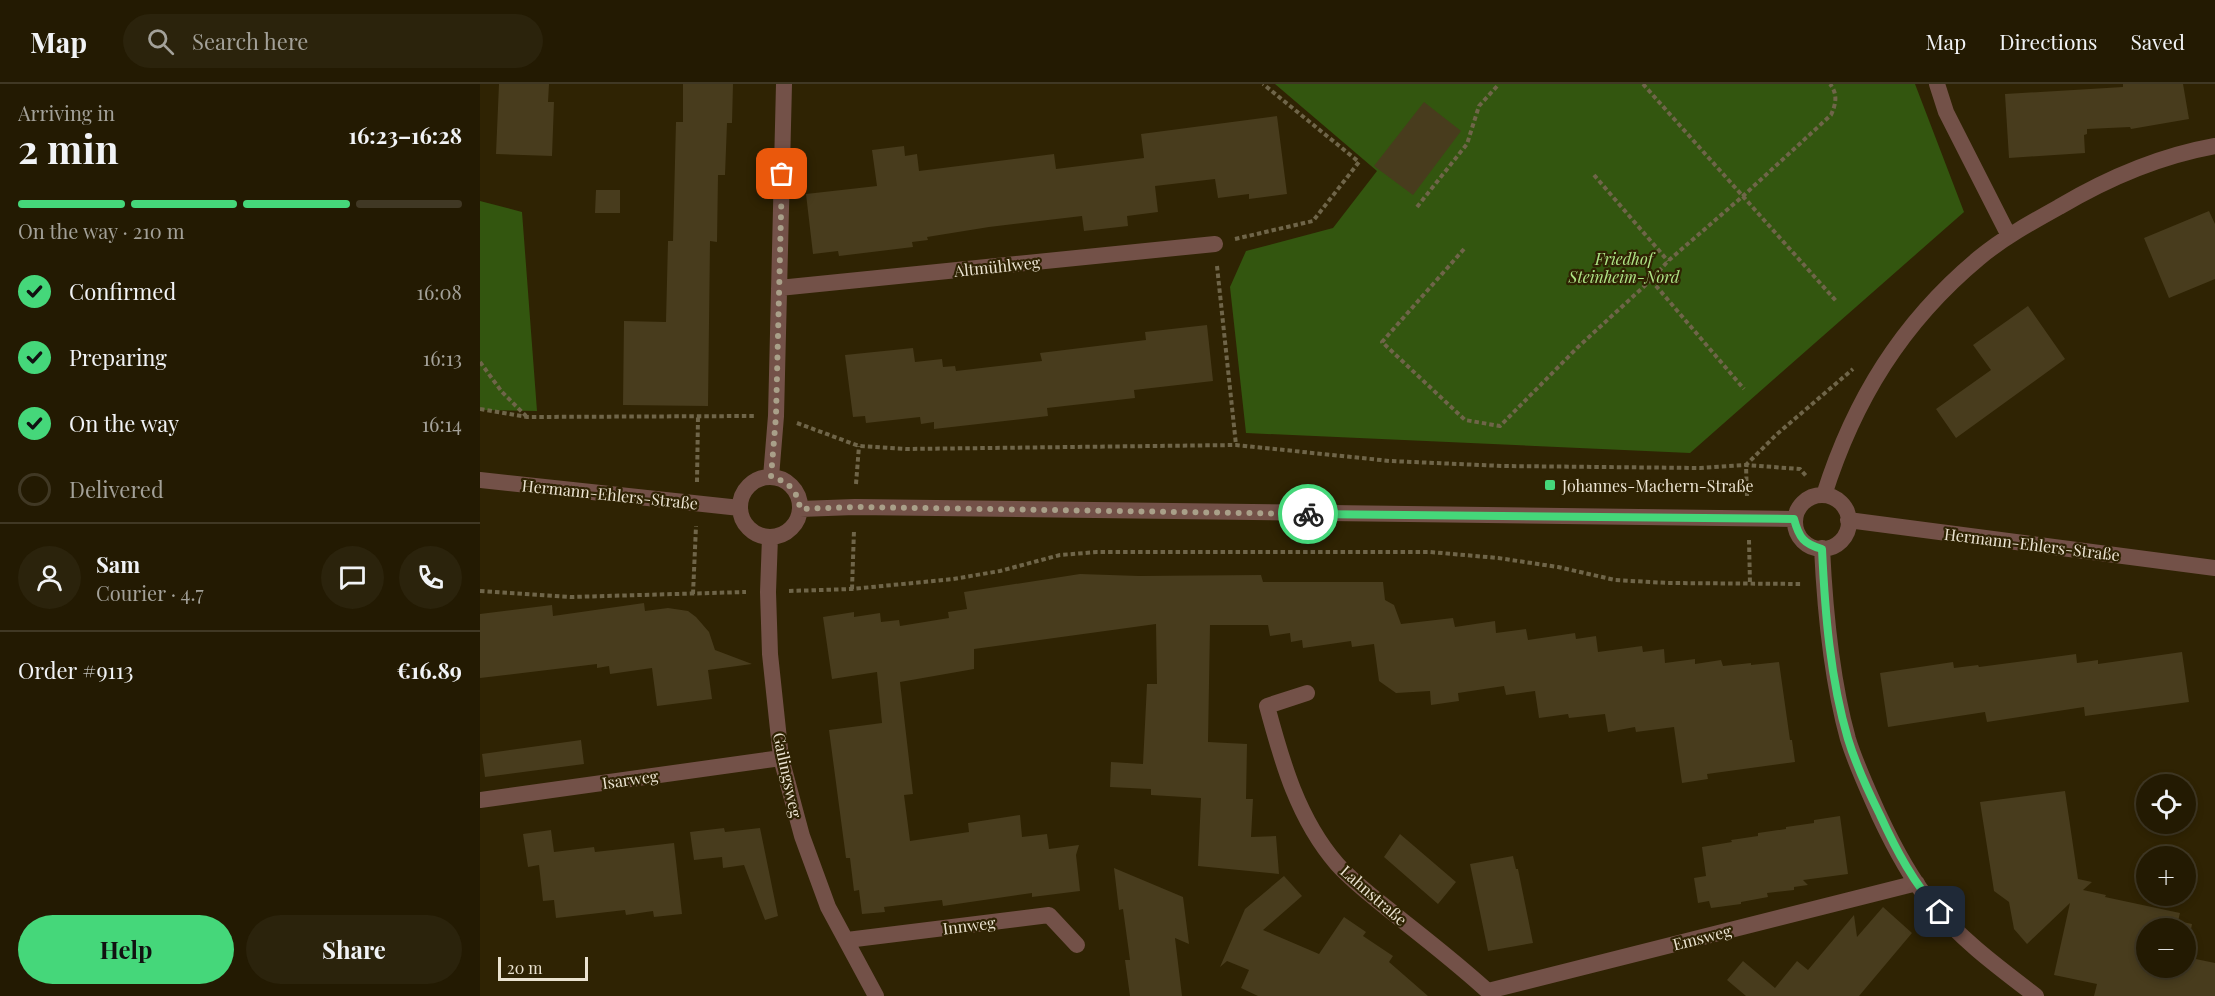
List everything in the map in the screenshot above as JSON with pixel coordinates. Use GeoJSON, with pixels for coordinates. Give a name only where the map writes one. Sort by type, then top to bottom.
{"type":"FeatureCollection","features":[{"type":"Feature","properties":{"kind":"street"},"geometry":{"type":"LineString","coordinates":[[771,477],[776,416],[784,84]]}},
{"type":"Feature","properties":{"kind":"street"},"geometry":{"type":"LineString","coordinates":[[1937,84],[1946,112],[2009,236]]}},
{"type":"Feature","properties":{"kind":"street"},"geometry":{"type":"LineString","coordinates":[[1824,495],[1852,419],[1899,341],[1946,288],[1979,258],[2009,236],[2117,176],[2156,161],[2215,146]]}},
{"type":"Feature","properties":{"kind":"street","name":"Altmühlweg"},"geometry":{"type":"LineString","coordinates":[[779,288],[1215,244]]}},
{"type":"Feature","properties":{"kind":"street"},"geometry":{"type":"LineString","coordinates":[[771,477],[780,479],[795,491],[800,509],[794,526],[787,532],[770,537],[753,532],[742,517],[740,508],[746,489],[762,478],[771,477]]}},
{"type":"Feature","properties":{"kind":"street","name":"Hermann-Ehlers-Straße"},"geometry":{"type":"LineString","coordinates":[[480,480],[740,508]]}},
{"type":"Feature","properties":{"kind":"street"},"geometry":{"type":"LineString","coordinates":[[1824,495],[1835,498],[1844,507],[1848,520],[1847,529],[1841,541],[1822,549],[1803,542],[1794,519],[1801,505],[1811,496],[1824,495]]}},
{"type":"Feature","properties":{"kind":"street"},"geometry":{"type":"LineString","coordinates":[[800,509],[855,507],[1794,519]]}},
{"type":"Feature","properties":{"kind":"street","name":"Hermann-Ehlers-Straße"},"geometry":{"type":"LineString","coordinates":[[1848,520],[2215,568]]}},
{"type":"Feature","properties":{"kind":"street","name":"Gailingsweg"},"geometry":{"type":"LineString","coordinates":[[770,537],[768,592],[770,654],[781,758],[801,836],[828,907],[876,996]]}},
{"type":"Feature","properties":{"kind":"street"},"geometry":{"type":"LineString","coordinates":[[1822,549],[1835,677],[1848,738],[1887,832],[1917,884],[1950,924],[1981,953],[2036,996]]}},
{"type":"Feature","properties":{"kind":"street","name":"Lahnstraße"},"geometry":{"type":"LineString","coordinates":[[1307,693],[1267,706],[1286,770],[1305,816],[1318,838],[1350,878],[1490,993]]}},
{"type":"Feature","properties":{"kind":"street","name":"Isarweg"},"geometry":{"type":"LineString","coordinates":[[480,800],[781,758]]}},
{"type":"Feature","properties":{"kind":"street","name":"Emsweg"},"geometry":{"type":"LineString","coordinates":[[1490,993],[1917,884]]}},
{"type":"Feature","properties":{"kind":"street","name":"Innweg"},"geometry":{"type":"LineString","coordinates":[[847,940],[1049,915],[1077,945]]}},
{"type":"Feature","properties":{"kind":"path"},"geometry":{"type":"LineString","coordinates":[[1236,445],[1215,244],[1313,221],[1359,162],[1263,84]]}},
{"type":"Feature","properties":{"kind":"path"},"geometry":{"type":"LineString","coordinates":[[1417,207],[1467,144],[1479,106],[1499,84]]}},
{"type":"Feature","properties":{"kind":"path"},"geometry":{"type":"LineString","coordinates":[[1642,84],[1837,302]]}},
{"type":"Feature","properties":{"kind":"path"},"geometry":{"type":"LineString","coordinates":[[1464,249],[1382,342],[1465,420],[1500,426],[1668,261],[1831,115],[1836,104],[1833,87],[1830,84]]}},
{"type":"Feature","properties":{"kind":"path"},"geometry":{"type":"LineString","coordinates":[[1594,175],[1668,261]]}},
{"type":"Feature","properties":{"kind":"path"},"geometry":{"type":"LineString","coordinates":[[1651,280],[1744,389]]}},
{"type":"Feature","properties":{"kind":"path"},"geometry":{"type":"LineString","coordinates":[[480,362],[502,392],[527,417]]}},
{"type":"Feature","properties":{"kind":"path"},"geometry":{"type":"LineString","coordinates":[[1746,465],[1777,434],[1857,365]]}},
{"type":"Feature","properties":{"kind":"path"},"geometry":{"type":"LineString","coordinates":[[480,409],[527,417],[776,416],[859,446],[906,449],[1236,445],[1390,461],[1503,466],[1700,468],[1746,465],[1800,469],[1824,495]]}},
{"type":"Feature","properties":{"kind":"path"},"geometry":{"type":"LineString","coordinates":[[480,591],[571,597],[852,589],[953,579],[1000,571],[1060,555],[1097,552],[1430,552],[1558,567],[1616,580],[1668,583],[1824,584]]}},
{"type":"Feature","properties":{"kind":"green space","name":"Friedhof Steinheim-Nord"},"geometry":{"type":"Polygon","coordinates":[[[1275,84],[1915,84],[1964,212],[1690,453],[1246,433],[1230,287],[1246,251],[1333,228],[1377,171],[1275,84]]]}},
{"type":"Feature","properties":{"kind":"green space"},"geometry":{"type":"Polygon","coordinates":[[[480,201],[522,212],[537,411],[480,410],[480,201]]]}},
{"type":"Feature","properties":{"kind":"building"},"geometry":{"type":"Polygon","coordinates":[[[499,84],[549,84],[548,102],[554,102],[552,156],[496,154],[499,84]]]}},
{"type":"Feature","properties":{"kind":"building"},"geometry":{"type":"Polygon","coordinates":[[[683,84],[733,84],[732,123],[727,123],[725,175],[718,175],[717,242],[710,241],[708,406],[623,405],[624,321],[666,322],[668,241],[673,241],[676,122],[683,122],[683,84]]]}},
{"type":"Feature","properties":{"kind":"building"},"geometry":{"type":"Polygon","coordinates":[[[2123,84],[2183,84],[2189,119],[2131,129],[2130,127],[2087,129],[2087,134],[2084,135],[2085,153],[2009,158],[2005,94],[2123,87],[2123,84]]]}},
{"type":"Feature","properties":{"kind":"building"},"geometry":{"type":"Polygon","coordinates":[[[1424,102],[1461,131],[1413,195],[1374,166],[1424,102]]]}},
{"type":"Feature","properties":{"kind":"building"},"geometry":{"type":"Polygon","coordinates":[[[1277,116],[1287,194],[1249,199],[1249,194],[1218,198],[1215,179],[1155,186],[1158,212],[1127,216],[1128,226],[1084,231],[1082,216],[927,237],[928,240],[912,242],[913,247],[839,256],[838,251],[813,254],[806,194],[877,186],[872,150],[904,146],[905,156],[917,154],[919,171],[1054,154],[1056,169],[1144,158],[1141,134],[1277,116]]]}},
{"type":"Feature","properties":{"kind":"building"},"geometry":{"type":"Polygon","coordinates":[[[596,190],[620,190],[620,213],[595,213],[596,190]]]}},
{"type":"Feature","properties":{"kind":"building"},"geometry":{"type":"Polygon","coordinates":[[[2209,211],[2215,224],[2215,279],[2169,298],[2144,238],[2209,211]]]}},
{"type":"Feature","properties":{"kind":"building"},"geometry":{"type":"Polygon","coordinates":[[[2028,306],[2065,359],[1956,438],[1936,409],[1991,370],[1973,345],[2028,306]]]}},
{"type":"Feature","properties":{"kind":"building"},"geometry":{"type":"Polygon","coordinates":[[[1207,325],[1213,381],[1134,390],[1135,398],[1047,408],[1048,416],[934,429],[934,422],[921,424],[920,417],[866,423],[865,416],[853,417],[845,355],[913,348],[915,362],[942,359],[943,367],[955,366],[956,371],[1042,361],[1040,353],[1146,340],[1145,332],[1207,325]]]}},
{"type":"Feature","properties":{"kind":"building"},"geometry":{"type":"Polygon","coordinates":[[[1080,574],[1261,575],[1263,582],[1383,582],[1385,600],[1394,605],[1401,624],[1453,618],[1455,627],[1495,621],[1496,633],[1526,629],[1528,640],[1575,633],[1576,639],[1596,636],[1598,652],[1642,646],[1643,652],[1664,649],[1665,663],[1695,659],[1695,664],[1721,660],[1723,666],[1779,662],[1795,762],[1707,774],[1708,779],[1682,783],[1674,727],[1636,732],[1635,727],[1608,732],[1605,714],[1569,718],[1568,714],[1539,718],[1535,691],[1506,695],[1504,686],[1458,693],[1459,701],[1431,705],[1430,691],[1396,693],[1379,681],[1374,644],[1352,647],[1351,641],[1303,648],[1302,640],[1291,642],[1290,633],[1270,636],[1268,625],[1210,625],[1208,742],[1247,744],[1246,799],[1253,799],[1251,837],[1276,836],[1279,874],[1198,866],[1201,798],[1151,795],[1151,789],[1110,787],[1111,762],[1143,764],[1147,684],[1157,684],[1156,624],[974,649],[974,669],[900,682],[913,794],[904,795],[910,841],[969,832],[968,823],[1020,815],[1022,837],[1047,834],[1049,849],[1079,845],[1076,855],[1080,891],[1032,897],[1032,893],[943,906],[942,900],[884,907],[885,912],[862,914],[859,890],[854,891],[850,858],[846,858],[829,730],[882,723],[877,672],[832,679],[823,617],[854,612],[854,617],[880,613],[881,622],[899,620],[900,626],[949,618],[948,612],[967,609],[964,592],[1080,574]]]}},
{"type":"Feature","properties":{"kind":"building"},"geometry":{"type":"Polygon","coordinates":[[[644,603],[645,611],[668,608],[688,611],[709,632],[715,650],[752,664],[708,670],[712,699],[657,706],[652,668],[610,674],[609,666],[597,668],[597,664],[480,678],[480,614],[552,605],[553,616],[644,603]]]}},
{"type":"Feature","properties":{"kind":"building"},"geometry":{"type":"Polygon","coordinates":[[[2182,652],[2189,702],[2085,716],[2084,707],[1987,722],[1985,712],[1888,727],[1880,673],[1953,662],[1954,668],[1978,665],[1979,667],[2076,654],[2077,663],[2098,660],[2098,664],[2182,652]]]}},
{"type":"Feature","properties":{"kind":"building"},"geometry":{"type":"Polygon","coordinates":[[[581,740],[584,764],[485,777],[482,754],[581,740]]]}},
{"type":"Feature","properties":{"kind":"building"},"geometry":{"type":"Polygon","coordinates":[[[2065,791],[2078,879],[2092,882],[2083,890],[2136,904],[2136,906],[2180,913],[2179,918],[2136,918],[2136,978],[2196,978],[2196,959],[2215,963],[2215,996],[2094,996],[2097,984],[2054,975],[2070,903],[2027,944],[2014,929],[2009,902],[1994,891],[1980,802],[2065,791]]]}},
{"type":"Feature","properties":{"kind":"building"},"geometry":{"type":"Polygon","coordinates":[[[1840,816],[1848,874],[1803,880],[1808,885],[1794,887],[1794,890],[1767,893],[1768,897],[1741,902],[1741,904],[1711,908],[1709,901],[1698,903],[1694,878],[1706,876],[1702,847],[1840,816]]]}},
{"type":"Feature","properties":{"kind":"building"},"geometry":{"type":"Polygon","coordinates":[[[724,828],[725,832],[760,828],[778,916],[765,920],[744,865],[723,868],[722,857],[694,860],[690,832],[724,828]]]}},
{"type":"Feature","properties":{"kind":"building"},"geometry":{"type":"Polygon","coordinates":[[[551,830],[554,852],[594,847],[595,852],[674,843],[682,914],[654,917],[653,911],[626,915],[625,910],[556,918],[554,900],[543,901],[539,865],[528,867],[523,834],[551,830]]]}},
{"type":"Feature","properties":{"kind":"building"},"geometry":{"type":"Polygon","coordinates":[[[1400,834],[1456,882],[1438,904],[1384,857],[1400,834]]]}},
{"type":"Feature","properties":{"kind":"building"},"geometry":{"type":"Polygon","coordinates":[[[1513,856],[1516,869],[1518,869],[1533,943],[1488,951],[1470,864],[1513,856]]]}},
{"type":"Feature","properties":{"kind":"building"},"geometry":{"type":"Polygon","coordinates":[[[1114,868],[1183,897],[1189,944],[1175,938],[1182,996],[1130,996],[1125,960],[1130,960],[1123,909],[1119,910],[1114,868]]]}},
{"type":"Feature","properties":{"kind":"building"},"geometry":{"type":"Polygon","coordinates":[[[1284,876],[1302,896],[1263,930],[1319,954],[1344,917],[1366,932],[1363,936],[1393,956],[1389,962],[1428,996],[1258,996],[1241,988],[1249,970],[1227,961],[1220,967],[1245,909],[1284,876]]]}},
{"type":"Feature","properties":{"kind":"building"},"geometry":{"type":"Polygon","coordinates":[[[1883,907],[1912,933],[1859,996],[1746,996],[1727,980],[1743,961],[1775,988],[1797,961],[1808,970],[1854,915],[1857,937],[1883,907]]]}},
{"type":"Feature","properties":{"kind":"way so far"},"geometry":{"type":"LineString","coordinates":[[782,174],[776,416],[771,477],[780,479],[795,491],[800,509],[855,507],[1308,514]]}},
{"type":"Feature","properties":{"kind":"place","name":"Johannes-Machern-Straße"},"geometry":{"type":"Point","coordinates":[1550,485]}},
{"type":"Feature","properties":{"kind":"route"},"geometry":{"type":"LineString","coordinates":[[1308,514],[1794,519],[1803,542],[1822,549],[1835,677],[1854,756],[1887,832],[1901,858],[1917,884],[1940,912]]}}]}
